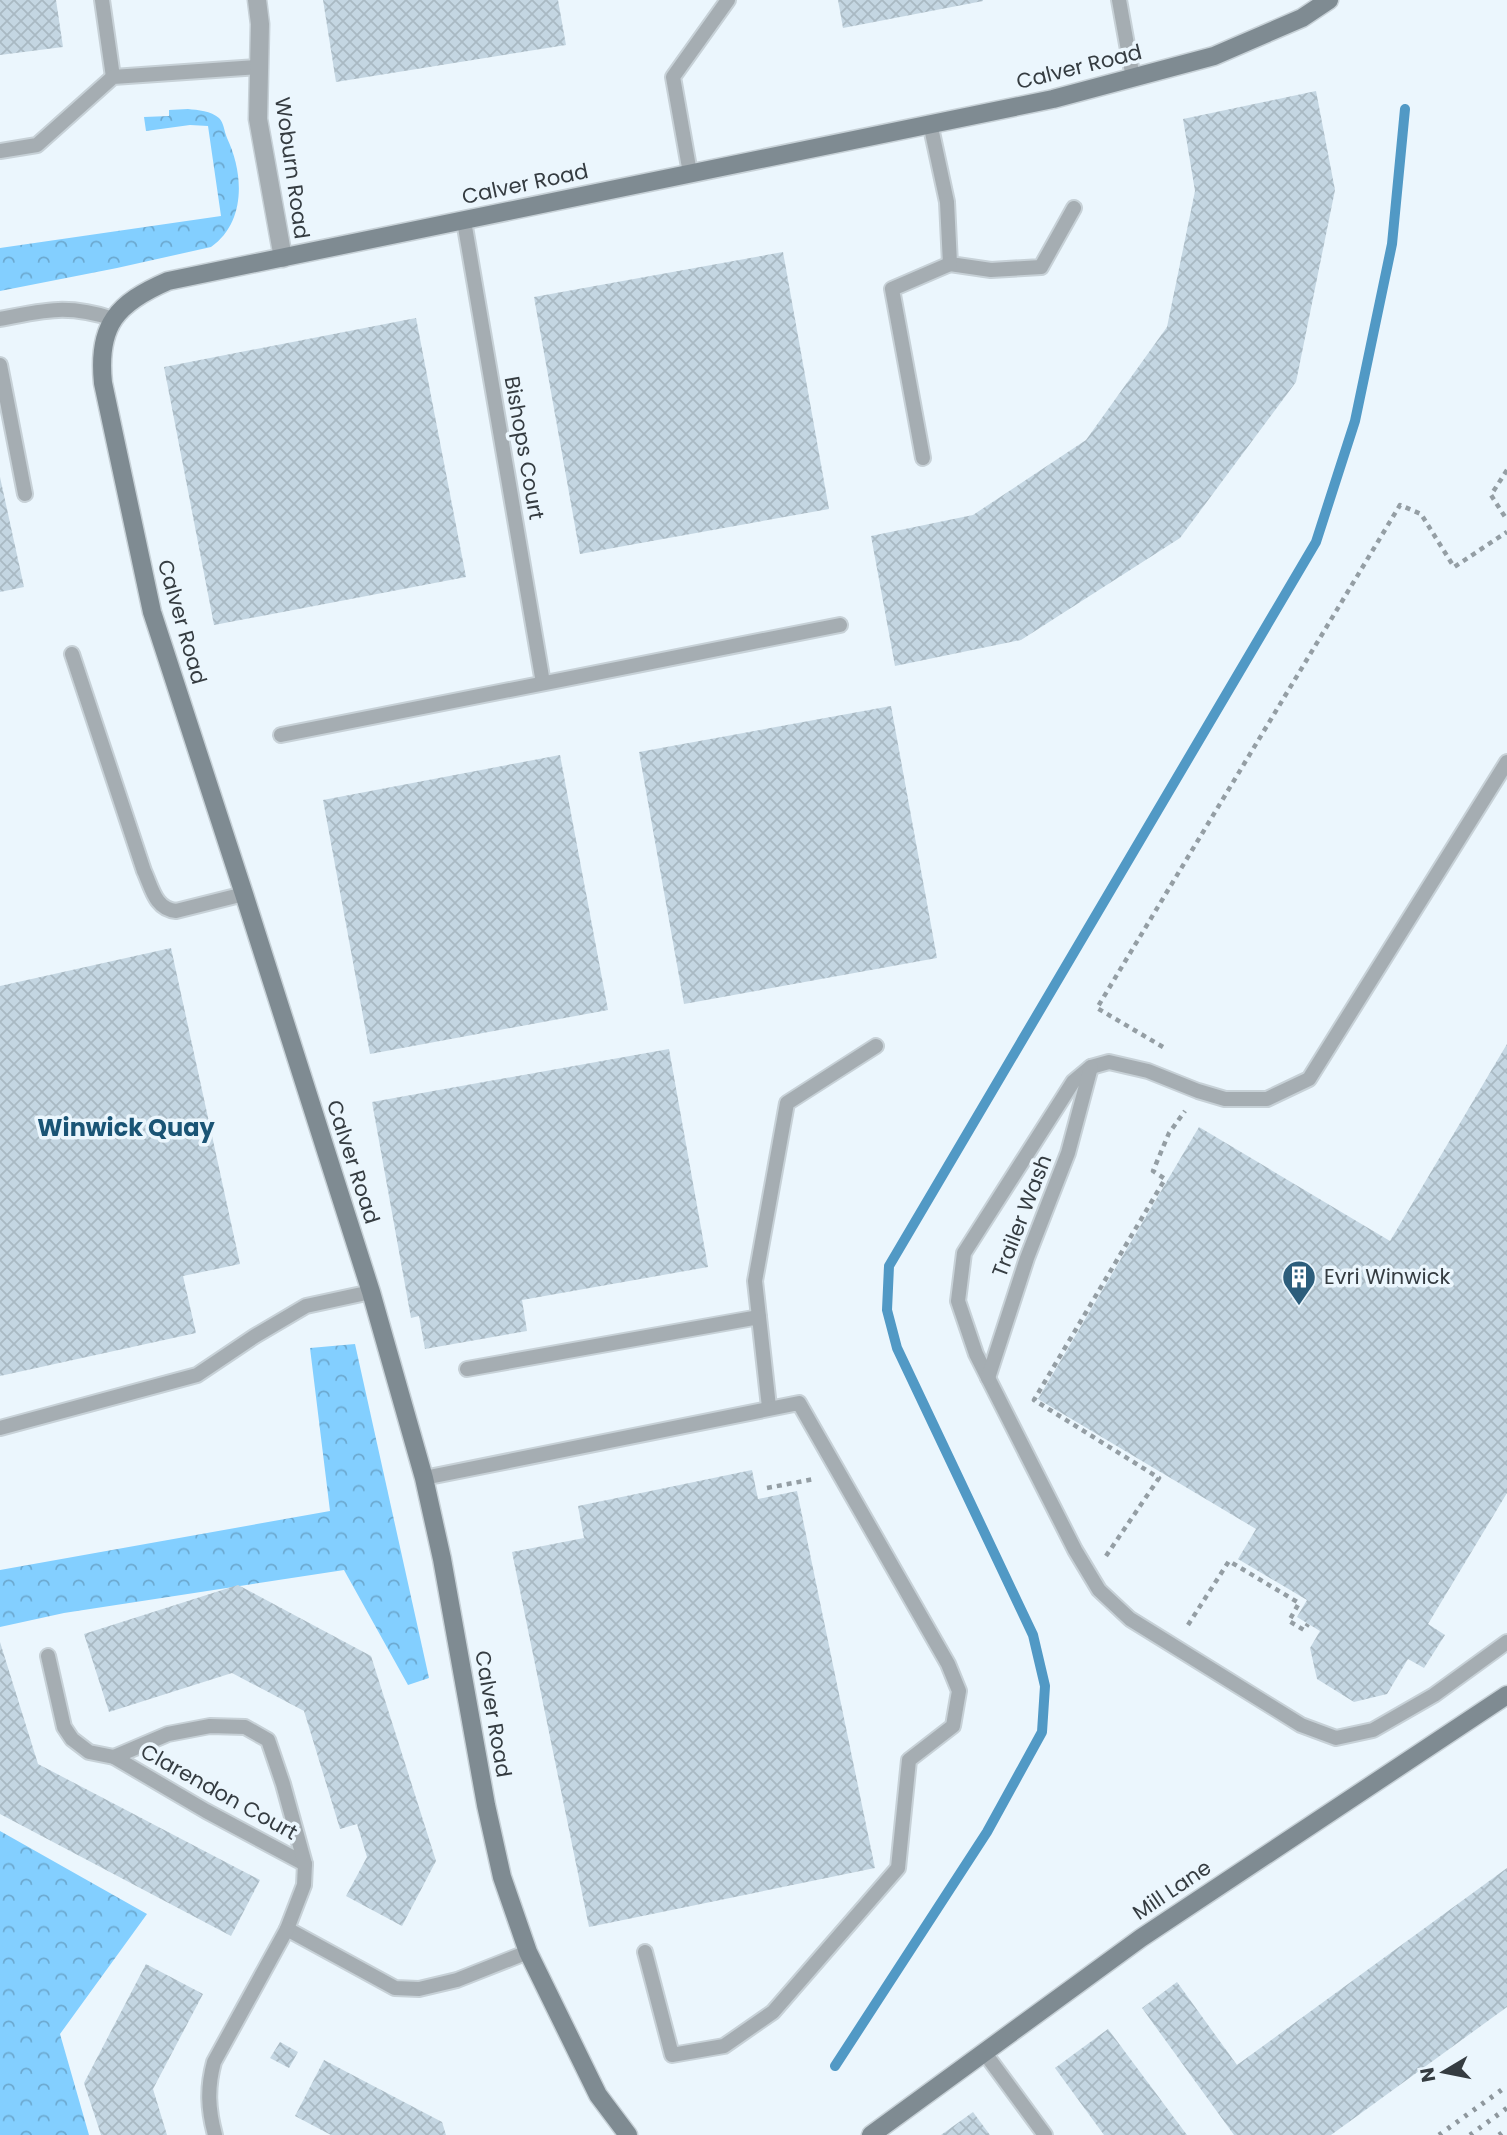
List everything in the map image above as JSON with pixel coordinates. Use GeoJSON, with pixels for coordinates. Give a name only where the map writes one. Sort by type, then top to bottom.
{"type":"FeatureCollection","features":[{"type":"Feature","properties":{"kind":"street","name":"Woburn Road"},"geometry":{"type":"LineString","coordinates":[[257,0],[260,24],[258,119],[283,258]]}},
{"type":"Feature","properties":{"kind":"street","name":"Calver Road"},"geometry":{"type":"LineString","coordinates":[[628,2135],[598,2095],[528,1952],[502,1878],[486,1805],[442,1559],[424,1478],[371,1293],[152,612],[103,383],[101,361],[105,338],[113,319],[126,304],[146,290],[168,281],[1053,99],[1214,56],[1302,18],[1329,0]]}},
{"type":"Feature","properties":{"kind":"street","name":"Mill Lane"},"geometry":{"type":"LineString","coordinates":[[871,2135],[1141,1938],[1507,1695]]}},
{"type":"Feature","properties":{"kind":"lane"},"geometry":{"type":"LineString","coordinates":[[102,0],[114,77]]}},
{"type":"Feature","properties":{"kind":"lane"},"geometry":{"type":"LineString","coordinates":[[690,173],[673,77],[728,0]]}},
{"type":"Feature","properties":{"kind":"lane"},"geometry":{"type":"LineString","coordinates":[[1119,0],[1133,78]]}},
{"type":"Feature","properties":{"kind":"lane"},"geometry":{"type":"LineString","coordinates":[[0,150],[37,145],[114,77],[258,67]]}},
{"type":"Feature","properties":{"kind":"lane"},"geometry":{"type":"LineString","coordinates":[[930,123],[947,202],[950,264]]}},
{"type":"Feature","properties":{"kind":"lane"},"geometry":{"type":"LineString","coordinates":[[923,458],[892,289],[950,264],[991,270],[1041,267],[1074,208]]}},
{"type":"Feature","properties":{"kind":"lane","name":"Bishops Court"},"geometry":{"type":"LineString","coordinates":[[464,220],[543,683]]}},
{"type":"Feature","properties":{"kind":"lane"},"geometry":{"type":"LineString","coordinates":[[0,319],[58,309],[85,311],[113,319]]}},
{"type":"Feature","properties":{"kind":"lane"},"geometry":{"type":"LineString","coordinates":[[0,365],[25,494]]}},
{"type":"Feature","properties":{"kind":"lane"},"geometry":{"type":"LineString","coordinates":[[281,735],[840,625]]}},
{"type":"Feature","properties":{"kind":"lane"},"geometry":{"type":"LineString","coordinates":[[72,654],[144,871],[159,903],[166,910],[176,911],[244,894]]}},
{"type":"Feature","properties":{"kind":"lane"},"geometry":{"type":"LineString","coordinates":[[1507,762],[1309,1079],[1267,1099],[1225,1099],[1148,1071],[1109,1062],[1091,1067],[1073,1082],[964,1254],[958,1301],[976,1354],[1075,1550],[1099,1590],[1130,1619],[1301,1725],[1336,1738],[1373,1730],[1434,1695],[1507,1642]]}},
{"type":"Feature","properties":{"kind":"lane"},"geometry":{"type":"LineString","coordinates":[[769,1407],[755,1281],[787,1103],[876,1046]]}},
{"type":"Feature","properties":{"kind":"lane","name":"Trailer Wash"},"geometry":{"type":"LineString","coordinates":[[988,1378],[1027,1258],[1068,1153],[1091,1067]]}},
{"type":"Feature","properties":{"kind":"lane"},"geometry":{"type":"LineString","coordinates":[[0,1428],[197,1375],[306,1306],[371,1293]]}},
{"type":"Feature","properties":{"kind":"lane"},"geometry":{"type":"LineString","coordinates":[[467,1370],[759,1317]]}},
{"type":"Feature","properties":{"kind":"lane"},"geometry":{"type":"LineString","coordinates":[[424,1478],[799,1403],[948,1664],[959,1692],[953,1726],[909,1760],[898,1868],[773,2012],[724,2046],[672,2055],[645,1952]]}},
{"type":"Feature","properties":{"kind":"lane","name":"Clarendon Court"},"geometry":{"type":"LineString","coordinates":[[48,1656],[64,1727],[72,1739],[89,1752],[114,1757],[305,1864]]}},
{"type":"Feature","properties":{"kind":"lane","name":"Clarendon Court"},"geometry":{"type":"LineString","coordinates":[[114,1757],[167,1734],[210,1726],[245,1727],[268,1740],[283,1784],[305,1864],[304,1885],[287,1929],[214,2062],[209,2083],[208,2106],[219,2133]]}},
{"type":"Feature","properties":{"kind":"lane"},"geometry":{"type":"LineString","coordinates":[[287,1929],[396,1988],[419,1989],[457,1980],[528,1952]]}},
{"type":"Feature","properties":{"kind":"lane"},"geometry":{"type":"LineString","coordinates":[[984,2052],[1045,2135]]}},
{"type":"Feature","properties":{"kind":"path"},"geometry":{"type":"LineString","coordinates":[[1507,470],[1491,495],[1507,520]]}},
{"type":"Feature","properties":{"kind":"path"},"geometry":{"type":"LineString","coordinates":[[1164,1048],[1097,1008],[1400,505],[1421,514],[1454,567],[1507,532]]}},
{"type":"Feature","properties":{"kind":"path"},"geometry":{"type":"LineString","coordinates":[[1092,1577],[1159,1478],[1034,1400],[1165,1179],[1153,1171],[1169,1133],[1186,1110]]}},
{"type":"Feature","properties":{"kind":"path"},"geometry":{"type":"LineString","coordinates":[[767,1488],[817,1478]]}},
{"type":"Feature","properties":{"kind":"path"},"geometry":{"type":"LineString","coordinates":[[1174,1646],[1228,1561],[1299,1603],[1289,1621],[1304,1630],[1308,1624]]}},
{"type":"Feature","properties":{"kind":"green space"},"geometry":{"type":"Polygon","coordinates":[[[169,110],[208,112],[219,118],[237,167],[239,197],[236,211],[222,237],[211,247],[0,291],[0,248],[221,216],[208,126],[190,125],[146,131],[144,117],[169,116],[169,110]]]}},
{"type":"Feature","properties":{"kind":"green space"},"geometry":{"type":"Polygon","coordinates":[[[355,1344],[429,1678],[408,1685],[344,1570],[64,1613],[0,1627],[0,1570],[330,1511],[310,1348],[355,1344]]]}},
{"type":"Feature","properties":{"kind":"green space"},"geometry":{"type":"Polygon","coordinates":[[[0,1831],[147,1914],[60,2034],[89,2135],[0,2135],[0,1831]]]}},
{"type":"Feature","properties":{"kind":"building"},"geometry":{"type":"Polygon","coordinates":[[[0,0],[56,0],[63,47],[0,55],[0,0]]]}},
{"type":"Feature","properties":{"kind":"building"},"geometry":{"type":"Polygon","coordinates":[[[323,0],[558,0],[566,45],[336,82],[323,0]]]}},
{"type":"Feature","properties":{"kind":"building"},"geometry":{"type":"Polygon","coordinates":[[[838,0],[983,0],[983,1],[843,28],[838,0]]]}},
{"type":"Feature","properties":{"kind":"building"},"geometry":{"type":"Polygon","coordinates":[[[1316,91],[1335,190],[1296,382],[1180,538],[1021,640],[895,666],[871,536],[973,515],[1086,440],[1167,327],[1195,191],[1183,119],[1316,91]]]}},
{"type":"Feature","properties":{"kind":"building"},"geometry":{"type":"Polygon","coordinates":[[[783,252],[829,509],[580,554],[534,297],[783,252]]]}},
{"type":"Feature","properties":{"kind":"building"},"geometry":{"type":"Polygon","coordinates":[[[416,318],[466,577],[214,625],[164,367],[416,318]]]}},
{"type":"Feature","properties":{"kind":"building"},"geometry":{"type":"Polygon","coordinates":[[[0,477],[24,587],[0,592],[0,477]]]}},
{"type":"Feature","properties":{"kind":"building"},"geometry":{"type":"Polygon","coordinates":[[[891,706],[937,958],[684,1004],[639,752],[891,706]]]}},
{"type":"Feature","properties":{"kind":"building"},"geometry":{"type":"Polygon","coordinates":[[[560,755],[608,1010],[370,1054],[323,800],[560,755]]]}},
{"type":"Feature","properties":{"kind":"building"},"geometry":{"type":"Polygon","coordinates":[[[171,948],[240,1264],[183,1276],[196,1333],[0,1376],[0,986],[171,948]]]}},
{"type":"Feature","properties":{"kind":"building","name":"Evri Winwick"},"geometry":{"type":"Polygon","coordinates":[[[1507,1044],[1507,1493],[1428,1624],[1445,1635],[1424,1668],[1408,1659],[1387,1694],[1354,1702],[1317,1679],[1310,1648],[1320,1631],[1297,1617],[1307,1600],[1238,1559],[1256,1529],[1038,1399],[1199,1127],[1390,1241],[1507,1044]]]}},
{"type":"Feature","properties":{"kind":"building"},"geometry":{"type":"Polygon","coordinates":[[[669,1049],[708,1267],[522,1300],[527,1331],[425,1349],[419,1316],[411,1318],[372,1102],[669,1049]]]}},
{"type":"Feature","properties":{"kind":"building"},"geometry":{"type":"Polygon","coordinates":[[[752,1470],[758,1499],[797,1491],[875,1868],[589,1927],[512,1552],[584,1538],[578,1506],[752,1470]]]}},
{"type":"Feature","properties":{"kind":"building"},"geometry":{"type":"Polygon","coordinates":[[[238,1585],[371,1656],[436,1861],[402,1926],[346,1896],[367,1857],[357,1824],[340,1829],[304,1711],[232,1673],[109,1712],[84,1634],[238,1585]]]}},
{"type":"Feature","properties":{"kind":"building"},"geometry":{"type":"Polygon","coordinates":[[[0,1642],[38,1764],[260,1880],[231,1936],[0,1814],[0,1642]]]}},
{"type":"Feature","properties":{"kind":"building"},"geometry":{"type":"Polygon","coordinates":[[[1507,1868],[1507,2007],[1331,2135],[1234,2135],[1142,2008],[1177,1982],[1237,2065],[1507,1868]]]}},
{"type":"Feature","properties":{"kind":"building"},"geometry":{"type":"Polygon","coordinates":[[[146,1964],[203,1994],[153,2089],[167,2135],[101,2135],[84,2083],[146,1964]]]}},
{"type":"Feature","properties":{"kind":"building"},"geometry":{"type":"Polygon","coordinates":[[[1108,2029],[1187,2135],[1104,2135],[1055,2068],[1108,2029]]]}},
{"type":"Feature","properties":{"kind":"building"},"geometry":{"type":"Polygon","coordinates":[[[280,2042],[298,2052],[289,2068],[270,2058],[280,2042]]]}},
{"type":"Feature","properties":{"kind":"building"},"geometry":{"type":"Polygon","coordinates":[[[324,2060],[442,2122],[446,2135],[331,2135],[295,2116],[324,2060]]]}},
{"type":"Feature","properties":{"kind":"building"},"geometry":{"type":"Polygon","coordinates":[[[973,2112],[990,2135],[941,2135],[973,2112]]]}},
{"type":"Feature","properties":{"kind":"waterway"},"geometry":{"type":"LineString","coordinates":[[835,2066],[987,1832],[1042,1732],[1045,1686],[1033,1635],[897,1348],[887,1310],[889,1266],[1316,542],[1355,421],[1392,244],[1405,109]]}},
{"type":"Feature","properties":{"kind":"railway"},"geometry":{"type":"LineString","coordinates":[[1439,2135],[1507,2086]]}},
{"type":"Feature","properties":{"kind":"railway"},"geometry":{"type":"LineString","coordinates":[[1470,2135],[1507,2108]]}},
{"type":"Feature","properties":{"kind":"railway"},"geometry":{"type":"LineString","coordinates":[[1499,2135],[1507,2129]]}},
{"type":"Feature","properties":{"kind":"place","name":"Evri Winwick"},"geometry":{"type":"Point","coordinates":[1299,1307]}},
{"type":"Feature","properties":{"kind":"district","name":"Winwick Quay"},"geometry":{"type":"Point","coordinates":[126,1128]}}]}
